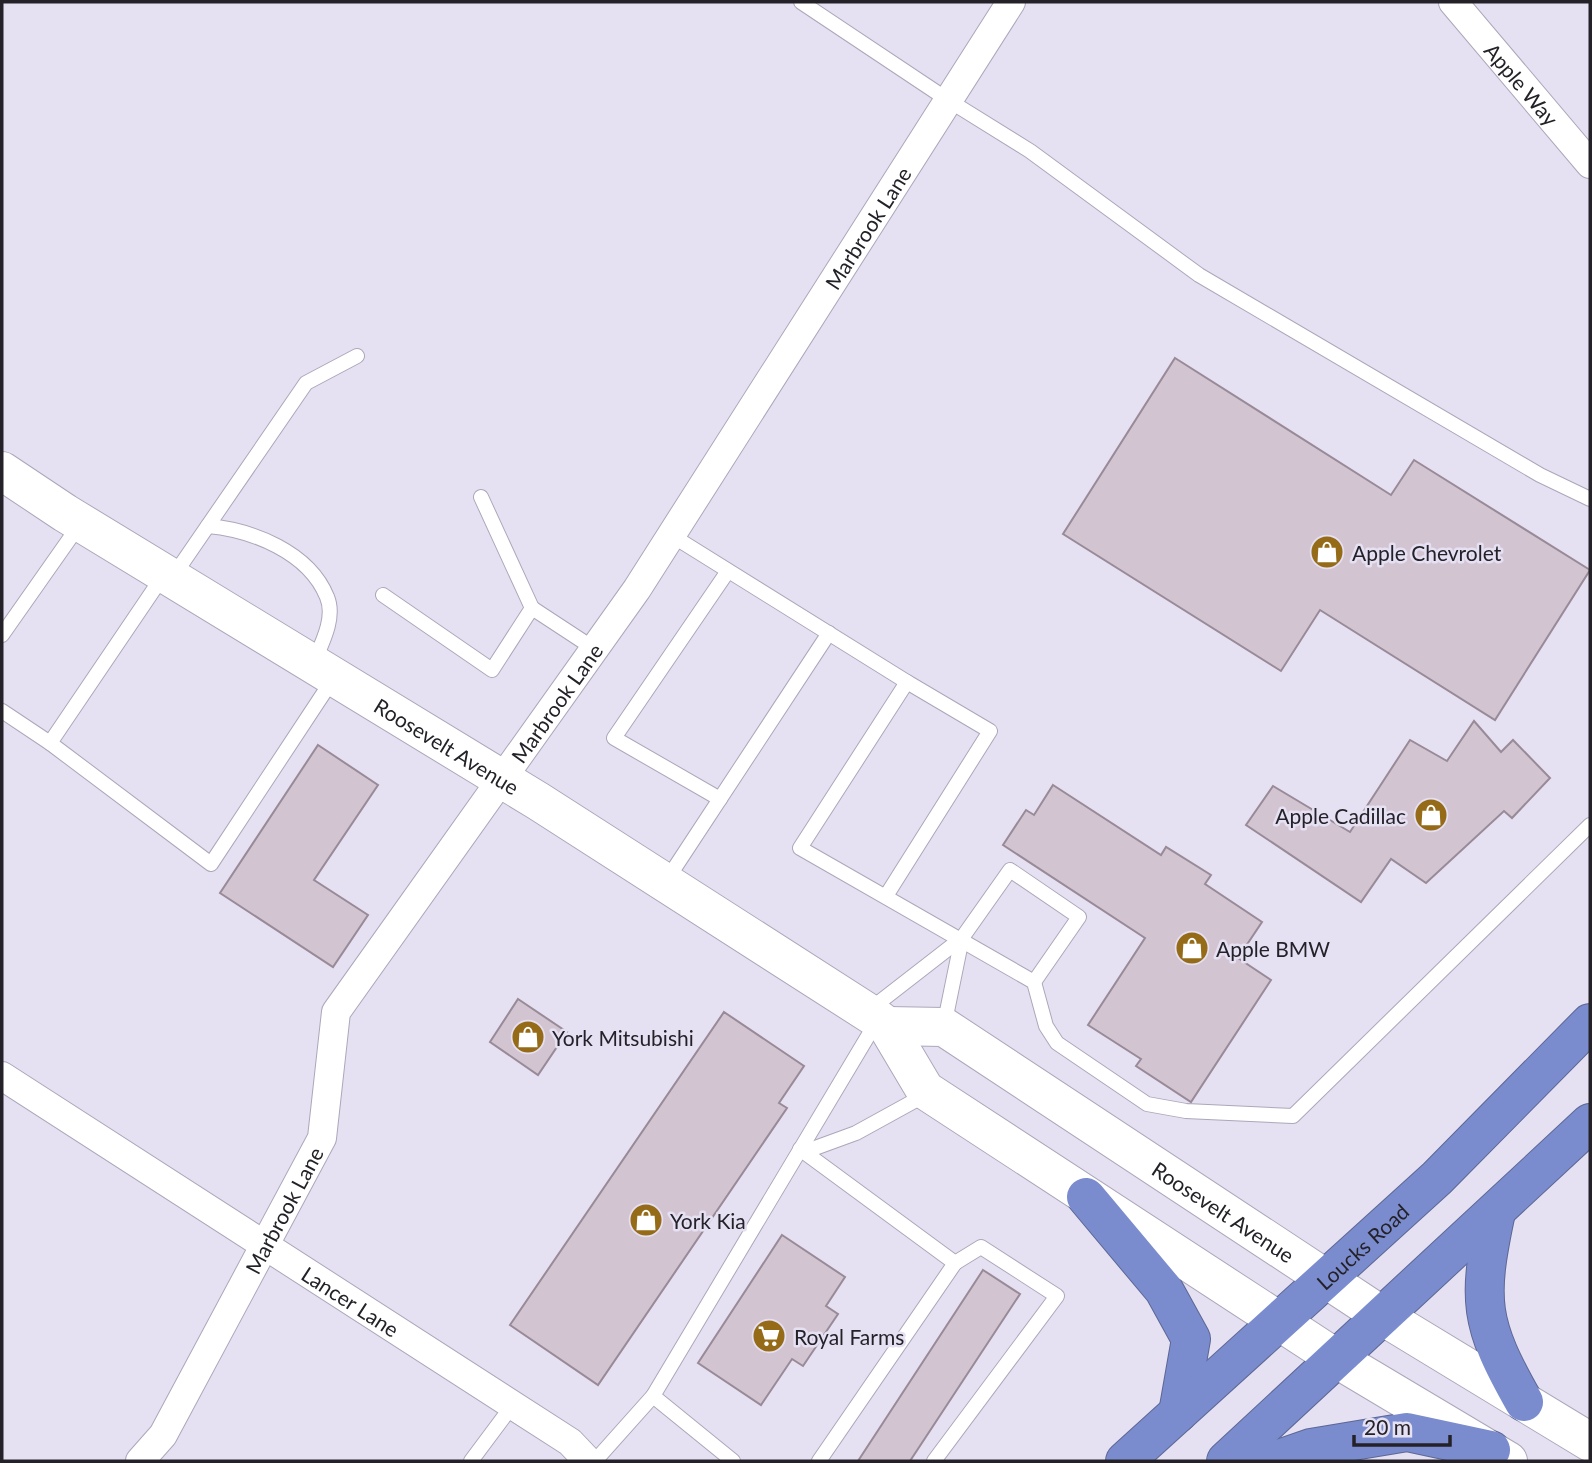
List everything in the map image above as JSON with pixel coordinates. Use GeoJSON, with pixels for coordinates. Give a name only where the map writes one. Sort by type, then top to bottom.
{"type":"FeatureCollection","features":[{"type":"Feature","properties":{"kind":"highway","name":"Loucks Road"},"geometry":{"type":"LineString","coordinates":[[1125,1461],[1437,1178],[1590,1023]]}},
{"type":"Feature","properties":{"kind":"highway"},"geometry":{"type":"LineString","coordinates":[[1226,1461],[1590,1124]]}},
{"type":"Feature","properties":{"kind":"highway"},"geometry":{"type":"LineString","coordinates":[[1086,1197],[1164,1290],[1191,1339],[1178,1413]]}},
{"type":"Feature","properties":{"kind":"highway"},"geometry":{"type":"LineString","coordinates":[[1496,1212],[1484,1269],[1484,1304],[1498,1356],[1524,1402]]}},
{"type":"Feature","properties":{"kind":"highway"},"geometry":{"type":"LineString","coordinates":[[1273,1461],[1311,1448],[1407,1432],[1500,1455]]}},
{"type":"Feature","properties":{"kind":"main road","name":"Roosevelt Avenue"},"geometry":{"type":"LineString","coordinates":[[2,471],[80,523],[666,881],[877,1019],[925,1090],[1337,1359],[1500,1455]]}},
{"type":"Feature","properties":{"kind":"main road"},"geometry":{"type":"LineString","coordinates":[[877,1019],[944,1027]]}},
{"type":"Feature","properties":{"kind":"main road","name":"Roosevelt Avenue"},"geometry":{"type":"LineString","coordinates":[[944,1027],[1326,1280],[1590,1442]]}},
{"type":"Feature","properties":{"kind":"street","name":"Marbrook Lane"},"geometry":{"type":"LineString","coordinates":[[140,1461],[163,1435],[322,1138],[337,1012],[502,781],[671,536],[1011,2]]}},
{"type":"Feature","properties":{"kind":"street","name":"Apple Way"},"geometry":{"type":"LineString","coordinates":[[1453,2],[1590,164]]}},
{"type":"Feature","properties":{"kind":"street","name":"Lancer Lane"},"geometry":{"type":"LineString","coordinates":[[2,1076],[570,1443],[588,1461]]}},
{"type":"Feature","properties":{"kind":"lane"},"geometry":{"type":"LineString","coordinates":[[801,2],[1030,151],[1199,275],[1540,475],[1590,499]]}},
{"type":"Feature","properties":{"kind":"lane"},"geometry":{"type":"LineString","coordinates":[[50,743],[168,577],[208,526],[306,383],[357,356]]}},
{"type":"Feature","properties":{"kind":"lane"},"geometry":{"type":"LineString","coordinates":[[481,497],[532,608],[593,649]]}},
{"type":"Feature","properties":{"kind":"lane"},"geometry":{"type":"LineString","coordinates":[[2,635],[80,523]]}},
{"type":"Feature","properties":{"kind":"lane"},"geometry":{"type":"LineString","coordinates":[[2,711],[50,743],[211,864],[323,672],[328,598],[306,566],[270,542],[234,528],[208,526]]}},
{"type":"Feature","properties":{"kind":"lane"},"geometry":{"type":"LineString","coordinates":[[671,536],[990,732],[886,896]]}},
{"type":"Feature","properties":{"kind":"lane"},"geometry":{"type":"LineString","coordinates":[[720,799],[614,738],[728,571]]}},
{"type":"Feature","properties":{"kind":"lane"},"geometry":{"type":"LineString","coordinates":[[383,595],[492,670],[532,608]]}},
{"type":"Feature","properties":{"kind":"lane"},"geometry":{"type":"LineString","coordinates":[[666,881],[829,634]]}},
{"type":"Feature","properties":{"kind":"lane"},"geometry":{"type":"LineString","coordinates":[[907,682],[800,848],[1034,982],[1046,1026],[1057,1043],[1147,1104],[1186,1111],[1293,1116],[1590,825]]}},
{"type":"Feature","properties":{"kind":"lane"},"geometry":{"type":"LineString","coordinates":[[595,1461],[653,1396],[802,1151],[877,1019],[962,939],[1010,870],[1079,917],[1034,982]]}},
{"type":"Feature","properties":{"kind":"lane"},"geometry":{"type":"LineString","coordinates":[[944,1027],[962,939]]}},
{"type":"Feature","properties":{"kind":"lane"},"geometry":{"type":"LineString","coordinates":[[802,1151],[856,1133],[916,1100],[925,1090]]}},
{"type":"Feature","properties":{"kind":"lane"},"geometry":{"type":"LineString","coordinates":[[802,1151],[955,1264]]}},
{"type":"Feature","properties":{"kind":"lane"},"geometry":{"type":"LineString","coordinates":[[819,1461],[955,1264],[981,1247],[1057,1296],[934,1461]]}},
{"type":"Feature","properties":{"kind":"lane"},"geometry":{"type":"LineString","coordinates":[[653,1396],[733,1461]]}},
{"type":"Feature","properties":{"kind":"lane"},"geometry":{"type":"LineString","coordinates":[[471,1461],[512,1406]]}},
{"type":"Feature","properties":{"kind":"building","name":"Apple Chevrolet"},"geometry":{"type":"Polygon","coordinates":[[[1175,358],[1391,495],[1414,460],[1590,570],[1495,720],[1320,610],[1281,671],[1063,534],[1175,358]]]}},
{"type":"Feature","properties":{"kind":"building","name":"Apple Cadillac"},"geometry":{"type":"Polygon","coordinates":[[[1474,721],[1501,752],[1513,740],[1550,778],[1512,818],[1504,811],[1426,883],[1391,859],[1361,902],[1246,825],[1273,786],[1350,832],[1410,740],[1447,761],[1474,721]]]}},
{"type":"Feature","properties":{"kind":"building"},"geometry":{"type":"Polygon","coordinates":[[[318,745],[378,785],[314,880],[368,915],[333,967],[220,893],[318,745]]]}},
{"type":"Feature","properties":{"kind":"building","name":"Apple BMW"},"geometry":{"type":"Polygon","coordinates":[[[1053,785],[1161,855],[1166,847],[1211,875],[1205,884],[1262,922],[1238,958],[1271,980],[1191,1102],[1136,1066],[1141,1059],[1088,1025],[1145,938],[1003,845],[1026,810],[1034,815],[1053,785]]]}},
{"type":"Feature","properties":{"kind":"building","name":"York Mitsubishi"},"geometry":{"type":"Polygon","coordinates":[[[518,999],[567,1032],[538,1075],[490,1042],[518,999]]]}},
{"type":"Feature","properties":{"kind":"building","name":"York Kia"},"geometry":{"type":"Polygon","coordinates":[[[724,1012],[804,1066],[779,1103],[787,1108],[598,1385],[510,1325],[724,1012]]]}},
{"type":"Feature","properties":{"kind":"building","name":"Royal Farms"},"geometry":{"type":"Polygon","coordinates":[[[782,1235],[845,1277],[826,1306],[838,1314],[803,1366],[792,1359],[761,1405],[698,1363],[782,1235]]]}},
{"type":"Feature","properties":{"kind":"building","name":"Royal Farms"},"geometry":{"type":"Polygon","coordinates":[[[983,1270],[1020,1294],[910,1461],[858,1461],[983,1270]]]}},
{"type":"Feature","properties":{"kind":"place","name":"Apple Chevrolet"},"geometry":{"type":"Point","coordinates":[1327,552]}},
{"type":"Feature","properties":{"kind":"place","name":"Apple Cadillac"},"geometry":{"type":"Point","coordinates":[1431,815]}},
{"type":"Feature","properties":{"kind":"place","name":"Apple BMW"},"geometry":{"type":"Point","coordinates":[1192,948]}},
{"type":"Feature","properties":{"kind":"place","name":"York Mitsubishi"},"geometry":{"type":"Point","coordinates":[528,1037]}},
{"type":"Feature","properties":{"kind":"place","name":"York Kia"},"geometry":{"type":"Point","coordinates":[646,1220]}},
{"type":"Feature","properties":{"kind":"place","name":"Royal Farms"},"geometry":{"type":"Point","coordinates":[769,1336]}}]}
